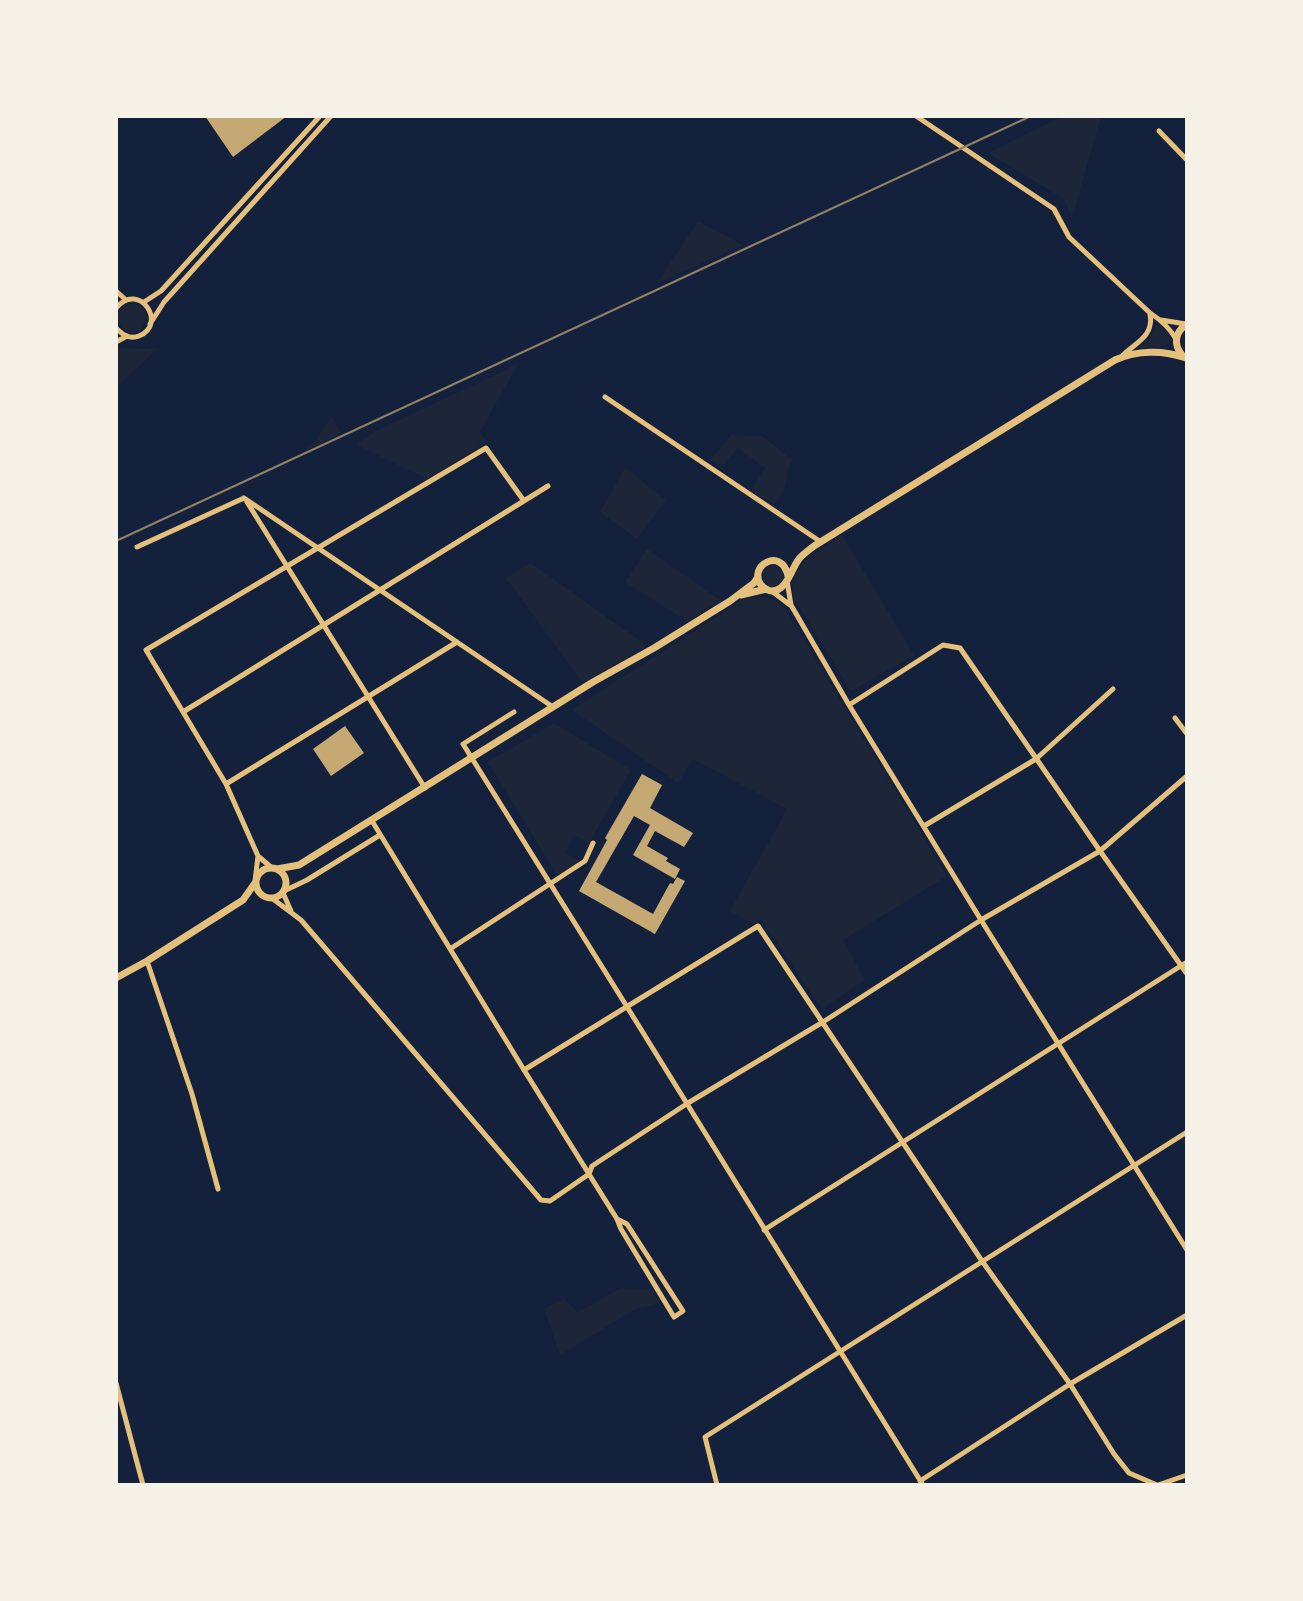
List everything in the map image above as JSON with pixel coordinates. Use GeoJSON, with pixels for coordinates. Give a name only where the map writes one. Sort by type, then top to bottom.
{"type":"FeatureCollection","features":[{"type":"Feature","properties":{"kind":"main road"},"geometry":{"type":"LineString","coordinates":[[1186,358],[1179,352],[1176,340],[1181,328],[1187,324]]}},
{"type":"Feature","properties":{"kind":"main road"},"geometry":{"type":"LineString","coordinates":[[1155,352],[1176,340]]}},
{"type":"Feature","properties":{"kind":"main road"},"geometry":{"type":"LineString","coordinates":[[769,590],[759,582],[758,577],[764,564],[788,562],[801,557],[1120,358],[1155,352],[1186,358]]}},
{"type":"Feature","properties":{"kind":"main road"},"geometry":{"type":"LineString","coordinates":[[739,595],[781,588],[801,557]]}},
{"type":"Feature","properties":{"kind":"main road"},"geometry":{"type":"LineString","coordinates":[[778,561],[785,567],[788,579]]}},
{"type":"Feature","properties":{"kind":"main road"},"geometry":{"type":"LineString","coordinates":[[116,978],[243,900],[263,870],[299,865],[739,595],[758,577]]}},
{"type":"Feature","properties":{"kind":"main road"},"geometry":{"type":"LineString","coordinates":[[243,900],[269,898],[284,890],[299,865]]}},
{"type":"Feature","properties":{"kind":"main road"},"geometry":{"type":"LineString","coordinates":[[274,868],[285,878],[284,890]]}},
{"type":"Feature","properties":{"kind":"main road"},"geometry":{"type":"LineString","coordinates":[[255,882],[257,891],[269,898]]}},
{"type":"Feature","properties":{"kind":"street"},"geometry":{"type":"LineString","coordinates":[[144,302],[161,291],[320,116]]}},
{"type":"Feature","properties":{"kind":"street"},"geometry":{"type":"LineString","coordinates":[[116,328],[127,336],[144,333],[164,302],[331,116]]}},
{"type":"Feature","properties":{"kind":"street"},"geometry":{"type":"LineString","coordinates":[[916,116],[1054,209],[1069,237],[1160,319],[1176,340]]}},
{"type":"Feature","properties":{"kind":"street"},"geometry":{"type":"LineString","coordinates":[[1159,131],[1187,160]]}},
{"type":"Feature","properties":{"kind":"street"},"geometry":{"type":"LineString","coordinates":[[116,291],[126,300]]}},
{"type":"Feature","properties":{"kind":"street"},"geometry":{"type":"LineString","coordinates":[[116,308],[126,300],[144,302],[151,312],[150,324]]}},
{"type":"Feature","properties":{"kind":"street"},"geometry":{"type":"LineString","coordinates":[[1120,358],[1146,336],[1151,324],[1150,313]]}},
{"type":"Feature","properties":{"kind":"street"},"geometry":{"type":"LineString","coordinates":[[1160,319],[1187,324]]}},
{"type":"Feature","properties":{"kind":"street"},"geometry":{"type":"LineString","coordinates":[[116,342],[127,336]]}},
{"type":"Feature","properties":{"kind":"street"},"geometry":{"type":"LineString","coordinates":[[605,397],[821,542]]}},
{"type":"Feature","properties":{"kind":"street"},"geometry":{"type":"LineString","coordinates":[[274,868],[258,856],[226,784],[146,650],[486,448],[524,501]]}},
{"type":"Feature","properties":{"kind":"street"},"geometry":{"type":"LineString","coordinates":[[183,712],[548,486]]}},
{"type":"Feature","properties":{"kind":"street"},"geometry":{"type":"LineString","coordinates":[[244,498],[553,707]]}},
{"type":"Feature","properties":{"kind":"street"},"geometry":{"type":"LineString","coordinates":[[137,547],[244,498]]}},
{"type":"Feature","properties":{"kind":"street"},"geometry":{"type":"LineString","coordinates":[[244,498],[425,788]]}},
{"type":"Feature","properties":{"kind":"street"},"geometry":{"type":"LineString","coordinates":[[788,579],[791,605],[849,705],[1187,1250]]}},
{"type":"Feature","properties":{"kind":"street"},"geometry":{"type":"LineString","coordinates":[[769,590],[791,605]]}},
{"type":"Feature","properties":{"kind":"street"},"geometry":{"type":"LineString","coordinates":[[226,784],[457,642]]}},
{"type":"Feature","properties":{"kind":"street"},"geometry":{"type":"LineString","coordinates":[[849,705],[943,645],[960,648],[1100,851],[1184,964],[1187,974]]}},
{"type":"Feature","properties":{"kind":"street"},"geometry":{"type":"LineString","coordinates":[[924,826],[1036,759],[1113,689]]}},
{"type":"Feature","properties":{"kind":"street"},"geometry":{"type":"LineString","coordinates":[[514,712],[463,744],[922,1483],[1070,1384],[1187,1315]]}},
{"type":"Feature","properties":{"kind":"street"},"geometry":{"type":"LineString","coordinates":[[1175,718],[1187,734]]}},
{"type":"Feature","properties":{"kind":"street"},"geometry":{"type":"LineString","coordinates":[[269,898],[292,912],[541,1200],[550,1201],[589,1174],[592,1166],[688,1103],[823,1022],[981,920],[1100,851],[1187,776]]}},
{"type":"Feature","properties":{"kind":"street"},"geometry":{"type":"LineString","coordinates":[[372,821],[674,1317],[683,1311],[627,1224],[617,1219]]}},
{"type":"Feature","properties":{"kind":"street"},"geometry":{"type":"LineString","coordinates":[[292,912],[284,890],[307,880],[381,835]]}},
{"type":"Feature","properties":{"kind":"street"},"geometry":{"type":"LineString","coordinates":[[450,949],[585,861],[593,843]]}},
{"type":"Feature","properties":{"kind":"street"},"geometry":{"type":"LineString","coordinates":[[255,882],[258,856]]}},
{"type":"Feature","properties":{"kind":"street"},"geometry":{"type":"LineString","coordinates":[[524,1070],[758,926],[982,1261],[1070,1384],[1114,1454],[1129,1473],[1158,1485],[1187,1475]]}},
{"type":"Feature","properties":{"kind":"street"},"geometry":{"type":"LineString","coordinates":[[147,961],[192,1094],[218,1189]]}},
{"type":"Feature","properties":{"kind":"street"},"geometry":{"type":"LineString","coordinates":[[764,1230],[1184,964]]}},
{"type":"Feature","properties":{"kind":"street"},"geometry":{"type":"LineString","coordinates":[[717,1485],[705,1437],[1187,1132]]}},
{"type":"Feature","properties":{"kind":"street"},"geometry":{"type":"LineString","coordinates":[[116,1383],[143,1485]]}},
{"type":"Feature","properties":{"kind":"shaded area"},"geometry":{"type":"Polygon","coordinates":[[[1063,116],[1101,116],[1072,218],[1064,199],[988,153],[1063,116]]]}},
{"type":"Feature","properties":{"kind":"shaded area"},"geometry":{"type":"Polygon","coordinates":[[[698,221],[743,245],[657,283],[698,221]]]}},
{"type":"Feature","properties":{"kind":"shaded area"},"geometry":{"type":"Polygon","coordinates":[[[132,304],[142,308],[146,318],[142,328],[132,332],[122,328],[118,318],[122,308],[132,304]]]}},
{"type":"Feature","properties":{"kind":"shaded area"},"geometry":{"type":"Polygon","coordinates":[[[1156,325],[1166,331],[1170,342],[1155,348],[1139,348],[1151,338],[1156,325]]]}},
{"type":"Feature","properties":{"kind":"shaded area"},"geometry":{"type":"Polygon","coordinates":[[[121,348],[157,349],[116,388],[116,351],[121,348]]]}},
{"type":"Feature","properties":{"kind":"shaded area"},"geometry":{"type":"Polygon","coordinates":[[[518,364],[480,432],[487,442],[427,479],[355,444],[378,430],[518,364]]]}},
{"type":"Feature","properties":{"kind":"shaded area"},"geometry":{"type":"Polygon","coordinates":[[[331,417],[342,433],[302,452],[317,439],[331,417]]]}},
{"type":"Feature","properties":{"kind":"shaded area"},"geometry":{"type":"Polygon","coordinates":[[[731,435],[762,436],[791,459],[784,490],[774,505],[751,490],[765,468],[738,448],[721,468],[710,460],[731,435]]]}},
{"type":"Feature","properties":{"kind":"shaded area"},"geometry":{"type":"Polygon","coordinates":[[[625,468],[666,500],[637,539],[600,512],[625,468]]]}},
{"type":"Feature","properties":{"kind":"shaded area"},"geometry":{"type":"Polygon","coordinates":[[[842,535],[914,655],[851,691],[794,598],[793,586],[800,567],[842,535]]]}},
{"type":"Feature","properties":{"kind":"shaded area"},"geometry":{"type":"Polygon","coordinates":[[[647,549],[720,600],[687,621],[625,582],[647,549]]]}},
{"type":"Feature","properties":{"kind":"shaded area"},"geometry":{"type":"Polygon","coordinates":[[[531,563],[647,646],[583,683],[506,578],[531,563]]]}},
{"type":"Feature","properties":{"kind":"shaded area"},"geometry":{"type":"Polygon","coordinates":[[[773,567],[780,570],[783,577],[780,584],[773,587],[766,584],[763,577],[766,570],[773,567]]]}},
{"type":"Feature","properties":{"kind":"shaded area"},"geometry":{"type":"Polygon","coordinates":[[[744,599],[774,599],[786,610],[947,876],[843,940],[865,980],[822,1009],[761,919],[753,924],[730,911],[787,809],[693,759],[678,783],[572,710],[744,599]]]}},
{"type":"Feature","properties":{"kind":"shaded area"},"geometry":{"type":"Polygon","coordinates":[[[554,723],[631,770],[589,843],[574,835],[565,853],[580,861],[557,875],[488,762],[554,723]]]}},
{"type":"Feature","properties":{"kind":"shaded area"},"geometry":{"type":"Polygon","coordinates":[[[620,1288],[652,1289],[660,1302],[637,1308],[560,1355],[544,1309],[564,1299],[578,1313],[620,1288]]]}},
{"type":"Feature","properties":{"kind":"building"},"geometry":{"type":"Polygon","coordinates":[[[205,116],[287,116],[233,157],[205,116]]]}},
{"type":"Feature","properties":{"kind":"building"},"geometry":{"type":"Polygon","coordinates":[[[345,726],[364,753],[331,776],[313,749],[345,726]]]}},
{"type":"Feature","properties":{"kind":"building"},"geometry":{"type":"Polygon","coordinates":[[[642,774],[662,785],[650,808],[693,833],[684,847],[655,831],[647,846],[680,869],[675,879],[633,855],[650,825],[634,816],[596,882],[653,914],[670,883],[673,884],[677,877],[685,881],[655,934],[579,891],[642,774]]]}},
{"type":"Feature","properties":{"kind":"railway"},"geometry":{"type":"LineString","coordinates":[[116,541],[1031,116]]}}]}
